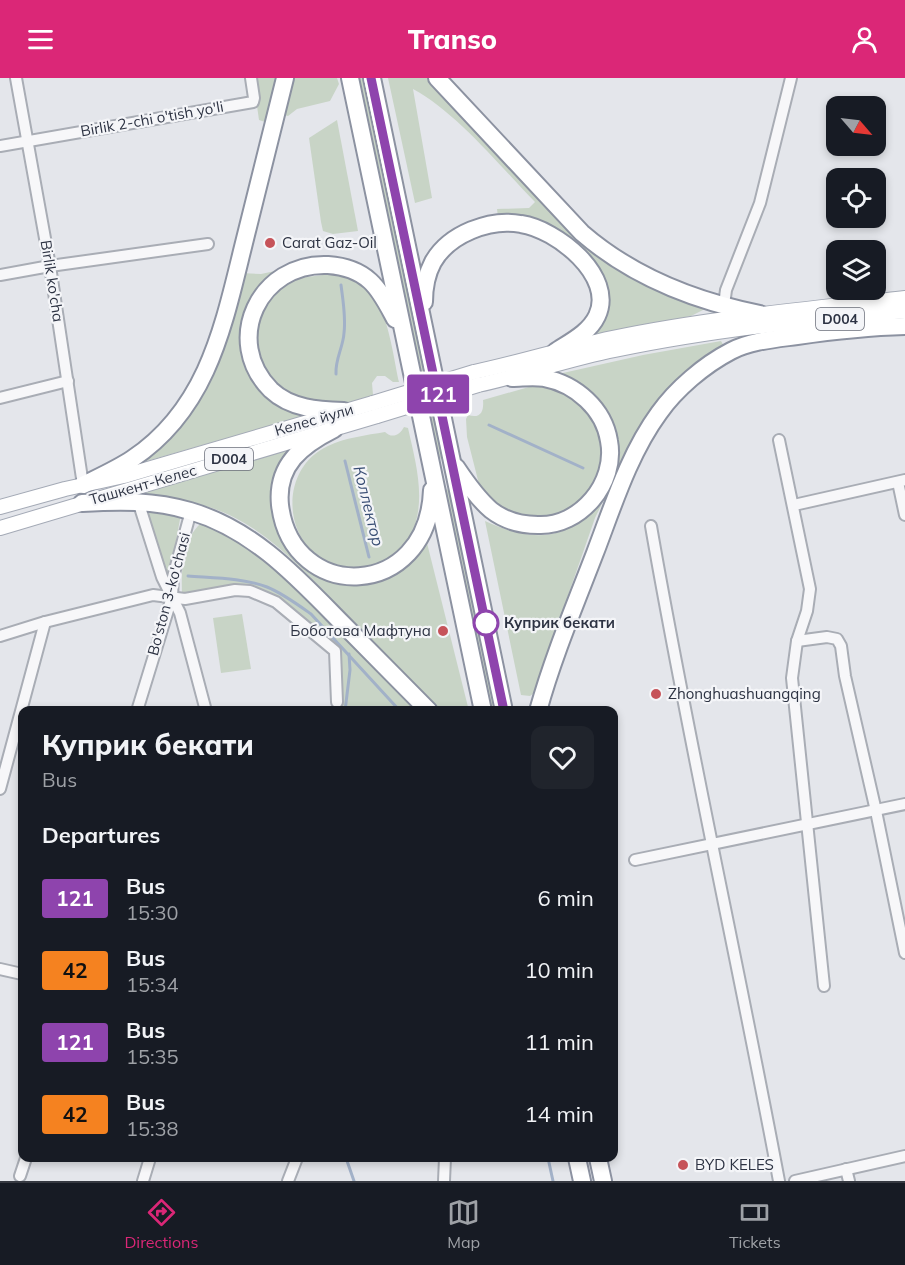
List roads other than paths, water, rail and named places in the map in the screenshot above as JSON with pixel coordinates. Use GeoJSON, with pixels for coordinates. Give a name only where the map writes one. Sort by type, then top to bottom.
{"type":"FeatureCollection","features":[{"type":"Feature","properties":{"kind":"highway"},"geometry":{"type":"LineString","coordinates":[[83,485],[132,459],[153,442],[192,397],[206,372],[225,321],[285,78]]}},
{"type":"Feature","properties":{"kind":"highway"},"geometry":{"type":"LineString","coordinates":[[350,78],[482,706]]}},
{"type":"Feature","properties":{"kind":"highway"},"geometry":{"type":"LineString","coordinates":[[372,78],[503,706]]}},
{"type":"Feature","properties":{"kind":"highway"},"geometry":{"type":"LineString","coordinates":[[437,78],[582,233],[603,251],[652,281],[767,318]]}},
{"type":"Feature","properties":{"kind":"highway"},"geometry":{"type":"LineString","coordinates":[[423,324],[426,279],[432,263],[443,249],[466,233],[482,227],[497,223],[521,224],[545,232],[570,249],[592,273],[600,289],[600,305],[594,321],[582,334],[555,351]]}},
{"type":"Feature","properties":{"kind":"highway"},"geometry":{"type":"LineString","coordinates":[[344,411],[304,408],[280,397],[265,382],[255,365],[249,334],[252,315],[262,294],[279,278],[301,267],[323,265],[351,269],[369,280],[378,290],[403,332]]}},
{"type":"Feature","properties":{"kind":"highway"},"geometry":{"type":"LineString","coordinates":[[540,706],[555,657],[618,493],[652,423],[673,396],[733,350],[905,312]]}},
{"type":"Feature","properties":{"kind":"highway"},"geometry":{"type":"LineString","coordinates":[[452,462],[484,503],[500,515],[519,524],[545,526],[559,522],[572,518],[591,502],[603,482],[610,453],[607,432],[596,411],[574,389],[556,381],[542,378],[512,378]]}},
{"type":"Feature","properties":{"kind":"highway"},"geometry":{"type":"LineString","coordinates":[[334,429],[305,445],[294,457],[282,480],[280,500],[283,522],[293,544],[309,561],[329,571],[349,576],[372,575],[384,572],[406,556],[420,537],[428,515],[432,492],[432,468]]}},
{"type":"Feature","properties":{"kind":"highway"},"geometry":{"type":"LineString","coordinates":[[82,503],[138,501],[191,511],[238,532],[284,564],[424,706]]}},
{"type":"Feature","properties":{"kind":"highway"},"geometry":{"type":"LineString","coordinates":[[578,1162],[582,1181]]}},
{"type":"Feature","properties":{"kind":"highway"},"geometry":{"type":"LineString","coordinates":[[599,1162],[603,1181]]}},
{"type":"Feature","properties":{"kind":"main road","name":"D004"},"geometry":{"type":"LineString","coordinates":[[476,378],[511,364],[555,351],[612,338],[767,318],[905,312]]}},
{"type":"Feature","properties":{"kind":"main road","name":"D004"},"geometry":{"type":"LineString","coordinates":[[476,378],[512,378],[614,350],[767,318]]}},
{"type":"Feature","properties":{"kind":"main road","name":"Келес йули"},"geometry":{"type":"LineString","coordinates":[[0,507],[124,476],[344,411],[375,410],[476,378]]}},
{"type":"Feature","properties":{"kind":"main road","name":"Ташкент-Келес"},"geometry":{"type":"LineString","coordinates":[[0,528],[334,429],[375,410]]}},
{"type":"Feature","properties":{"kind":"street","name":"Birlik ko'cha"},"geometry":{"type":"LineString","coordinates":[[16,78],[50,266],[83,485]]}},
{"type":"Feature","properties":{"kind":"street","name":"Birlik 2-chi o'tish yo'li"},"geometry":{"type":"LineString","coordinates":[[28,140],[253,102],[251,78]]}},
{"type":"Feature","properties":{"kind":"street"},"geometry":{"type":"LineString","coordinates":[[724,305],[726,290],[760,203],[791,78]]}},
{"type":"Feature","properties":{"kind":"street"},"geometry":{"type":"LineString","coordinates":[[0,146],[28,140]]}},
{"type":"Feature","properties":{"kind":"street"},"geometry":{"type":"LineString","coordinates":[[0,275],[208,244]]}},
{"type":"Feature","properties":{"kind":"street"},"geometry":{"type":"LineString","coordinates":[[0,398],[68,381]]}},
{"type":"Feature","properties":{"kind":"street"},"geometry":{"type":"LineString","coordinates":[[779,440],[810,589],[807,611],[797,641],[792,678],[824,986]]}},
{"type":"Feature","properties":{"kind":"street"},"geometry":{"type":"LineString","coordinates":[[794,505],[902,481],[905,515]]}},
{"type":"Feature","properties":{"kind":"street"},"geometry":{"type":"LineString","coordinates":[[138,501],[162,578],[180,613],[205,706]]}},
{"type":"Feature","properties":{"kind":"street","name":"Bo'ston 3-ko'chasi"},"geometry":{"type":"LineString","coordinates":[[139,706],[172,597],[173,577],[191,511]]}},
{"type":"Feature","properties":{"kind":"street"},"geometry":{"type":"LineString","coordinates":[[651,526],[677,673],[714,844],[779,1181]]}},
{"type":"Feature","properties":{"kind":"street"},"geometry":{"type":"LineString","coordinates":[[0,636],[45,622],[153,596],[185,599],[243,591],[264,595],[276,602],[334,651],[337,702]]}},
{"type":"Feature","properties":{"kind":"street"},"geometry":{"type":"LineString","coordinates":[[22,706],[45,622]]}},
{"type":"Feature","properties":{"kind":"street"},"geometry":{"type":"LineString","coordinates":[[797,641],[827,637],[837,639],[841,646],[845,676],[876,810],[905,953]]}},
{"type":"Feature","properties":{"kind":"street"},"geometry":{"type":"LineString","coordinates":[[0,789],[18,722]]}},
{"type":"Feature","properties":{"kind":"street"},"geometry":{"type":"LineString","coordinates":[[635,860],[905,804]]}},
{"type":"Feature","properties":{"kind":"street"},"geometry":{"type":"LineString","coordinates":[[0,969],[18,973]]}},
{"type":"Feature","properties":{"kind":"street"},"geometry":{"type":"LineString","coordinates":[[795,1181],[905,1156]]}},
{"type":"Feature","properties":{"kind":"street"},"geometry":{"type":"LineString","coordinates":[[20,1176],[25,1162]]}},
{"type":"Feature","properties":{"kind":"street"},"geometry":{"type":"LineString","coordinates":[[143,1181],[149,1162]]}},
{"type":"Feature","properties":{"kind":"street"},"geometry":{"type":"LineString","coordinates":[[288,1181],[295,1162]]}},
{"type":"Feature","properties":{"kind":"street"},"geometry":{"type":"LineString","coordinates":[[444,1181],[445,1162]]}},
{"type":"Feature","properties":{"kind":"street"},"geometry":{"type":"LineString","coordinates":[[846,1169],[849,1181]]}},
{"type":"Feature","properties":{"kind":"waterway","name":"Коллектор"},"geometry":{"type":"LineString","coordinates":[[336,374],[345,327],[341,285]]}},
{"type":"Feature","properties":{"kind":"waterway"},"geometry":{"type":"LineString","coordinates":[[489,425],[583,468]]}},
{"type":"Feature","properties":{"kind":"waterway","name":"Коллектор"},"geometry":{"type":"LineString","coordinates":[[345,461],[369,557]]}},
{"type":"Feature","properties":{"kind":"waterway"},"geometry":{"type":"LineString","coordinates":[[188,576],[248,582],[278,592],[311,614],[395,706]]}},
{"type":"Feature","properties":{"kind":"waterway","name":"Коллектор"},"geometry":{"type":"LineString","coordinates":[[346,706],[350,670],[349,654]]}},
{"type":"Feature","properties":{"kind":"waterway","name":"Коллектор"},"geometry":{"type":"LineString","coordinates":[[347,1162],[354,1181]]}},
{"type":"Feature","properties":{"kind":"waterway"},"geometry":{"type":"LineString","coordinates":[[549,1162],[553,1181]]}},
{"type":"Feature","properties":{"kind":"place","name":"Carat Gaz-Oil"},"geometry":{"type":"Point","coordinates":[270,243]}},
{"type":"Feature","properties":{"kind":"place","name":"Куприк бекати"},"geometry":{"type":"Point","coordinates":[486,623]}},
{"type":"Feature","properties":{"kind":"place","name":"Боботова Мафтуна"},"geometry":{"type":"Point","coordinates":[443,631]}},
{"type":"Feature","properties":{"kind":"place","name":"Zhonghuashuangqing"},"geometry":{"type":"Point","coordinates":[656,694]}},
{"type":"Feature","properties":{"kind":"place","name":"BYD KELES"},"geometry":{"type":"Point","coordinates":[683,1165]}}]}
